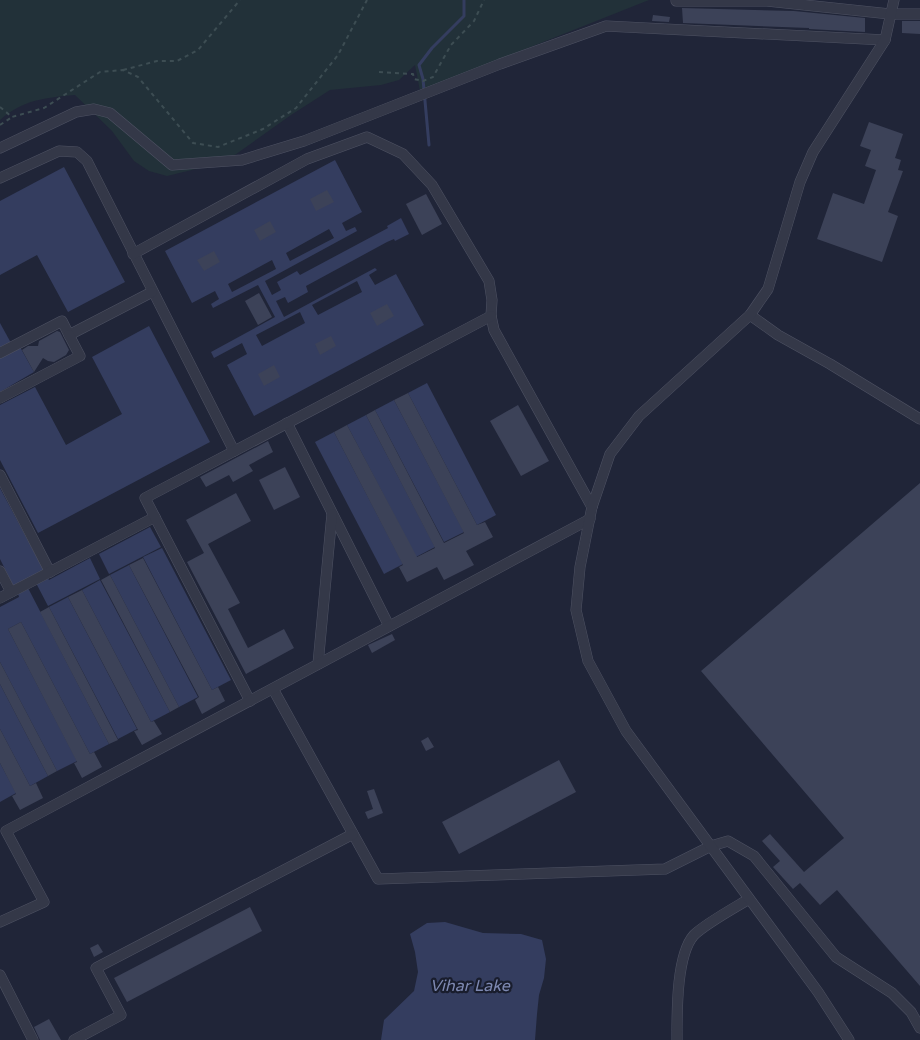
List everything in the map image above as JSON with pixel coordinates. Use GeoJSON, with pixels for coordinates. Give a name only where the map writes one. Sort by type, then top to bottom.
{"type":"FeatureCollection","features":[{"type":"Feature","properties":{"kind":"street"},"geometry":{"type":"LineString","coordinates":[[849,1040],[818,992],[626,731],[588,661],[576,610],[580,567],[592,508],[610,454],[639,416],[750,315],[768,289],[800,182],[813,152],[885,38],[894,0]]}},
{"type":"Feature","properties":{"kind":"street"},"geometry":{"type":"LineString","coordinates":[[676,1],[767,1],[890,14],[920,14]]}},
{"type":"Feature","properties":{"kind":"street"},"geometry":{"type":"LineString","coordinates":[[0,148],[76,112],[94,109],[110,113],[172,164],[242,160],[304,141],[500,64],[606,26],[885,38]]}},
{"type":"Feature","properties":{"kind":"street"},"geometry":{"type":"LineString","coordinates":[[133,254],[307,159],[367,137],[403,154],[432,186],[489,281],[492,300],[491,316],[494,330],[592,508]]}},
{"type":"Feature","properties":{"kind":"street"},"geometry":{"type":"LineString","coordinates":[[0,178],[59,151],[77,152],[87,161],[234,451]]}},
{"type":"Feature","properties":{"kind":"street"},"geometry":{"type":"LineString","coordinates":[[69,335],[152,292]]}},
{"type":"Feature","properties":{"kind":"street"},"geometry":{"type":"LineString","coordinates":[[750,315],[778,335],[830,364],[920,419]]}},
{"type":"Feature","properties":{"kind":"street"},"geometry":{"type":"LineString","coordinates":[[250,701],[145,498],[491,316]]}},
{"type":"Feature","properties":{"kind":"street"},"geometry":{"type":"LineString","coordinates":[[0,353],[62,320],[80,356],[0,398]]}},
{"type":"Feature","properties":{"kind":"street"},"geometry":{"type":"LineString","coordinates":[[287,423],[389,626]]}},
{"type":"Feature","properties":{"kind":"street"},"geometry":{"type":"LineString","coordinates":[[0,475],[50,572]]}},
{"type":"Feature","properties":{"kind":"street"},"geometry":{"type":"LineString","coordinates":[[318,664],[332,513]]}},
{"type":"Feature","properties":{"kind":"street"},"geometry":{"type":"LineString","coordinates":[[0,598],[155,517]]}},
{"type":"Feature","properties":{"kind":"street"},"geometry":{"type":"LineString","coordinates":[[0,922],[44,902],[6,831],[590,519]]}},
{"type":"Feature","properties":{"kind":"street"},"geometry":{"type":"LineString","coordinates":[[0,571],[11,592]]}},
{"type":"Feature","properties":{"kind":"street"},"geometry":{"type":"LineString","coordinates":[[273,688],[378,879],[665,869],[710,846],[728,841],[754,856],[836,957],[892,993],[911,1012],[920,1028]]}},
{"type":"Feature","properties":{"kind":"street"},"geometry":{"type":"LineString","coordinates":[[74,1040],[121,1015],[96,968],[353,834]]}},
{"type":"Feature","properties":{"kind":"street"},"geometry":{"type":"LineString","coordinates":[[677,1040],[677,1010],[683,953],[687,944],[695,934],[748,899]]}},
{"type":"Feature","properties":{"kind":"street"},"geometry":{"type":"LineString","coordinates":[[0,976],[34,1040]]}},
{"type":"Feature","properties":{"kind":"path"},"geometry":{"type":"LineString","coordinates":[[0,126],[12,118],[44,108],[100,72],[123,70],[157,61],[177,61],[198,50],[240,0]]}},
{"type":"Feature","properties":{"kind":"path"},"geometry":{"type":"LineString","coordinates":[[123,70],[138,77],[193,143],[218,147],[262,129],[296,108],[338,54],[367,0]]}},
{"type":"Feature","properties":{"kind":"path"},"geometry":{"type":"LineString","coordinates":[[379,72],[413,74],[414,79],[423,81],[433,77],[451,45],[474,21],[484,0]]}},
{"type":"Feature","properties":{"kind":"path"},"geometry":{"type":"LineString","coordinates":[[0,107],[12,118]]}},
{"type":"Feature","properties":{"kind":"shaded area"},"geometry":{"type":"Polygon","coordinates":[[[0,0],[649,0],[420,91],[415,65],[399,80],[381,85],[330,90],[225,162],[167,176],[149,171],[134,161],[112,131],[75,95],[44,99],[26,104],[0,120],[0,0]]]}},
{"type":"Feature","properties":{"kind":"water"},"geometry":{"type":"Polygon","coordinates":[[[335,160],[362,212],[342,223],[346,231],[355,227],[357,231],[265,281],[272,295],[281,290],[277,282],[297,271],[300,275],[388,228],[387,226],[401,218],[409,234],[395,241],[394,239],[387,242],[306,286],[308,292],[288,303],[285,297],[276,301],[284,317],[375,268],[377,270],[369,275],[375,285],[396,274],[424,325],[254,416],[227,365],[247,354],[242,343],[214,358],[211,352],[275,317],[258,285],[213,308],[211,304],[219,299],[215,291],[192,303],[165,251],[335,160]],[[329,229],[286,253],[290,261],[334,238],[329,229]],[[272,260],[228,284],[232,292],[276,269],[272,260]],[[357,281],[312,305],[318,315],[362,292],[357,281]],[[300,312],[256,335],[262,346],[305,323],[300,312]]]}},
{"type":"Feature","properties":{"kind":"water"},"geometry":{"type":"Polygon","coordinates":[[[64,167],[125,282],[68,312],[37,255],[0,275],[0,201],[64,167]]]}},
{"type":"Feature","properties":{"kind":"water"},"geometry":{"type":"Polygon","coordinates":[[[0,323],[11,343],[0,349],[0,323]]]}},
{"type":"Feature","properties":{"kind":"water"},"geometry":{"type":"Polygon","coordinates":[[[149,326],[210,442],[38,533],[0,460],[0,405],[35,387],[66,445],[122,414],[92,357],[149,326]]]}},
{"type":"Feature","properties":{"kind":"water"},"geometry":{"type":"Polygon","coordinates":[[[20,347],[34,372],[0,392],[0,357],[20,347]]]}},
{"type":"Feature","properties":{"kind":"water"},"geometry":{"type":"Polygon","coordinates":[[[427,383],[496,515],[477,525],[408,393],[427,383]]]}},
{"type":"Feature","properties":{"kind":"water"},"geometry":{"type":"Polygon","coordinates":[[[394,400],[464,532],[444,542],[375,410],[394,400]]]}},
{"type":"Feature","properties":{"kind":"water"},"geometry":{"type":"Polygon","coordinates":[[[366,415],[435,547],[416,557],[347,425],[366,415]]]}},
{"type":"Feature","properties":{"kind":"water"},"geometry":{"type":"Polygon","coordinates":[[[334,432],[403,564],[384,574],[315,442],[334,432]]]}},
{"type":"Feature","properties":{"kind":"water"},"geometry":{"type":"Polygon","coordinates":[[[0,488],[44,571],[14,587],[0,559],[0,488]]]}},
{"type":"Feature","properties":{"kind":"water"},"geometry":{"type":"Polygon","coordinates":[[[150,527],[161,547],[109,574],[99,554],[150,527]]]}},
{"type":"Feature","properties":{"kind":"water"},"geometry":{"type":"Polygon","coordinates":[[[162,548],[231,680],[212,690],[143,557],[162,548]]]}},
{"type":"Feature","properties":{"kind":"water"},"geometry":{"type":"Polygon","coordinates":[[[90,558],[100,579],[48,606],[36,583],[47,577],[49,580],[90,558]]]}},
{"type":"Feature","properties":{"kind":"water"},"geometry":{"type":"Polygon","coordinates":[[[129,565],[198,697],[179,707],[110,575],[129,565]]]}},
{"type":"Feature","properties":{"kind":"water"},"geometry":{"type":"Polygon","coordinates":[[[100,580],[170,712],[151,722],[82,590],[100,580]]]}},
{"type":"Feature","properties":{"kind":"water"},"geometry":{"type":"Polygon","coordinates":[[[28,588],[109,744],[90,754],[21,622],[8,629],[77,761],[57,771],[0,662],[0,607],[19,597],[18,593],[28,588]]]}},
{"type":"Feature","properties":{"kind":"water"},"geometry":{"type":"Polygon","coordinates":[[[68,597],[137,729],[118,739],[49,607],[68,597]]]}},
{"type":"Feature","properties":{"kind":"water"},"geometry":{"type":"Polygon","coordinates":[[[0,684],[48,776],[30,786],[0,729],[0,684]]]}},
{"type":"Feature","properties":{"kind":"water"},"geometry":{"type":"Polygon","coordinates":[[[0,763],[16,793],[0,802],[0,763]]]}},
{"type":"Feature","properties":{"kind":"water","name":"Vihar Lake"},"geometry":{"type":"Polygon","coordinates":[[[445,922],[483,933],[521,934],[542,940],[546,959],[544,978],[539,995],[535,1040],[381,1040],[384,1020],[414,991],[418,972],[410,934],[427,923],[445,922]]]}},
{"type":"Feature","properties":{"kind":"building"},"geometry":{"type":"Polygon","coordinates":[[[682,8],[794,11],[865,18],[865,32],[683,23],[682,8]]]}},
{"type":"Feature","properties":{"kind":"building"},"geometry":{"type":"Polygon","coordinates":[[[653,15],[670,17],[669,22],[652,21],[653,15]]]}},
{"type":"Feature","properties":{"kind":"building"},"geometry":{"type":"Polygon","coordinates":[[[902,21],[920,21],[920,34],[902,33],[902,21]]]}},
{"type":"Feature","properties":{"kind":"building"},"geometry":{"type":"Polygon","coordinates":[[[869,122],[903,134],[895,158],[901,160],[898,170],[903,171],[888,212],[898,216],[882,262],[817,239],[833,193],[864,204],[876,170],[865,166],[871,150],[860,146],[869,122]]]}},
{"type":"Feature","properties":{"kind":"building"},"geometry":{"type":"Polygon","coordinates":[[[327,190],[334,202],[316,211],[310,199],[327,190]]]}},
{"type":"Feature","properties":{"kind":"building"},"geometry":{"type":"Polygon","coordinates":[[[426,194],[442,224],[422,235],[406,204],[426,194]]]}},
{"type":"Feature","properties":{"kind":"building"},"geometry":{"type":"Polygon","coordinates":[[[270,221],[276,232],[260,241],[254,230],[270,221]]]}},
{"type":"Feature","properties":{"kind":"building"},"geometry":{"type":"Polygon","coordinates":[[[214,251],[220,262],[204,271],[197,260],[214,251]]]}},
{"type":"Feature","properties":{"kind":"building"},"geometry":{"type":"Polygon","coordinates":[[[259,293],[272,317],[258,325],[245,301],[259,293]]]}},
{"type":"Feature","properties":{"kind":"building"},"geometry":{"type":"Polygon","coordinates":[[[387,304],[394,316],[377,326],[370,313],[387,304]]]}},
{"type":"Feature","properties":{"kind":"building"},"geometry":{"type":"Polygon","coordinates":[[[57,331],[60,332],[69,350],[66,355],[54,362],[43,358],[34,372],[22,350],[28,346],[38,346],[39,341],[57,331]]]}},
{"type":"Feature","properties":{"kind":"building"},"geometry":{"type":"Polygon","coordinates":[[[331,336],[336,346],[320,355],[315,344],[331,336]]]}},
{"type":"Feature","properties":{"kind":"building"},"geometry":{"type":"Polygon","coordinates":[[[274,365],[280,377],[264,386],[258,374],[274,365]]]}},
{"type":"Feature","properties":{"kind":"building"},"geometry":{"type":"Polygon","coordinates":[[[408,393],[477,525],[485,522],[493,537],[466,551],[474,565],[444,580],[437,567],[407,582],[399,567],[403,565],[334,432],[347,425],[417,557],[435,548],[366,415],[375,410],[444,543],[464,533],[394,400],[408,393]]]}},
{"type":"Feature","properties":{"kind":"building"},"geometry":{"type":"Polygon","coordinates":[[[518,405],[549,461],[521,476],[490,421],[518,405]]]}},
{"type":"Feature","properties":{"kind":"building"},"geometry":{"type":"Polygon","coordinates":[[[268,441],[273,452],[249,465],[253,471],[233,482],[229,475],[206,487],[200,477],[268,441]]]}},
{"type":"Feature","properties":{"kind":"building"},"geometry":{"type":"Polygon","coordinates":[[[285,467],[300,497],[274,510],[259,480],[285,467]]]}},
{"type":"Feature","properties":{"kind":"building"},"geometry":{"type":"Polygon","coordinates":[[[920,483],[920,986],[837,890],[820,905],[800,883],[793,889],[773,867],[780,861],[762,841],[770,834],[804,872],[844,838],[701,671],[920,483]]]}},
{"type":"Feature","properties":{"kind":"building"},"geometry":{"type":"Polygon","coordinates":[[[236,493],[251,521],[208,544],[240,603],[228,609],[248,648],[284,629],[294,648],[246,674],[187,562],[204,553],[186,520],[236,493]]]}},
{"type":"Feature","properties":{"kind":"building"},"geometry":{"type":"Polygon","coordinates":[[[143,558],[212,690],[218,687],[225,701],[202,714],[195,700],[199,697],[129,565],[143,558]]]}},
{"type":"Feature","properties":{"kind":"building"},"geometry":{"type":"Polygon","coordinates":[[[110,575],[179,707],[170,712],[101,580],[110,575]]]}},
{"type":"Feature","properties":{"kind":"building"},"geometry":{"type":"Polygon","coordinates":[[[82,590],[151,722],[154,721],[162,734],[142,745],[134,731],[138,730],[68,597],[82,590]]]}},
{"type":"Feature","properties":{"kind":"building"},"geometry":{"type":"Polygon","coordinates":[[[49,607],[118,740],[109,744],[40,612],[49,607]]]}},
{"type":"Feature","properties":{"kind":"building"},"geometry":{"type":"Polygon","coordinates":[[[21,622],[90,754],[94,752],[102,767],[82,778],[74,763],[77,762],[8,629],[21,622]]]}},
{"type":"Feature","properties":{"kind":"building"},"geometry":{"type":"Polygon","coordinates":[[[392,634],[395,640],[372,653],[368,645],[392,634]]]}},
{"type":"Feature","properties":{"kind":"building"},"geometry":{"type":"Polygon","coordinates":[[[0,662],[57,771],[48,776],[0,684],[0,662]]]}},
{"type":"Feature","properties":{"kind":"building"},"geometry":{"type":"Polygon","coordinates":[[[0,729],[30,786],[36,783],[43,798],[20,810],[12,796],[16,794],[0,763],[0,729]]]}},
{"type":"Feature","properties":{"kind":"building"},"geometry":{"type":"Polygon","coordinates":[[[428,737],[434,747],[426,751],[421,741],[428,737]]]}},
{"type":"Feature","properties":{"kind":"building"},"geometry":{"type":"Polygon","coordinates":[[[559,760],[576,792],[459,854],[442,822],[559,760]]]}},
{"type":"Feature","properties":{"kind":"building"},"geometry":{"type":"Polygon","coordinates":[[[374,789],[383,813],[368,819],[365,812],[373,809],[367,791],[374,789]]]}},
{"type":"Feature","properties":{"kind":"building"},"geometry":{"type":"Polygon","coordinates":[[[250,907],[262,931],[127,1002],[114,978],[250,907]]]}},
{"type":"Feature","properties":{"kind":"building"},"geometry":{"type":"Polygon","coordinates":[[[98,944],[103,952],[94,957],[90,948],[98,944]]]}},
{"type":"Feature","properties":{"kind":"building"},"geometry":{"type":"Polygon","coordinates":[[[49,1019],[61,1040],[40,1040],[34,1027],[49,1019]]]}},
{"type":"Feature","properties":{"kind":"waterway"},"geometry":{"type":"LineString","coordinates":[[429,145],[423,79],[419,65],[432,48],[464,16],[464,0]]}}]}
